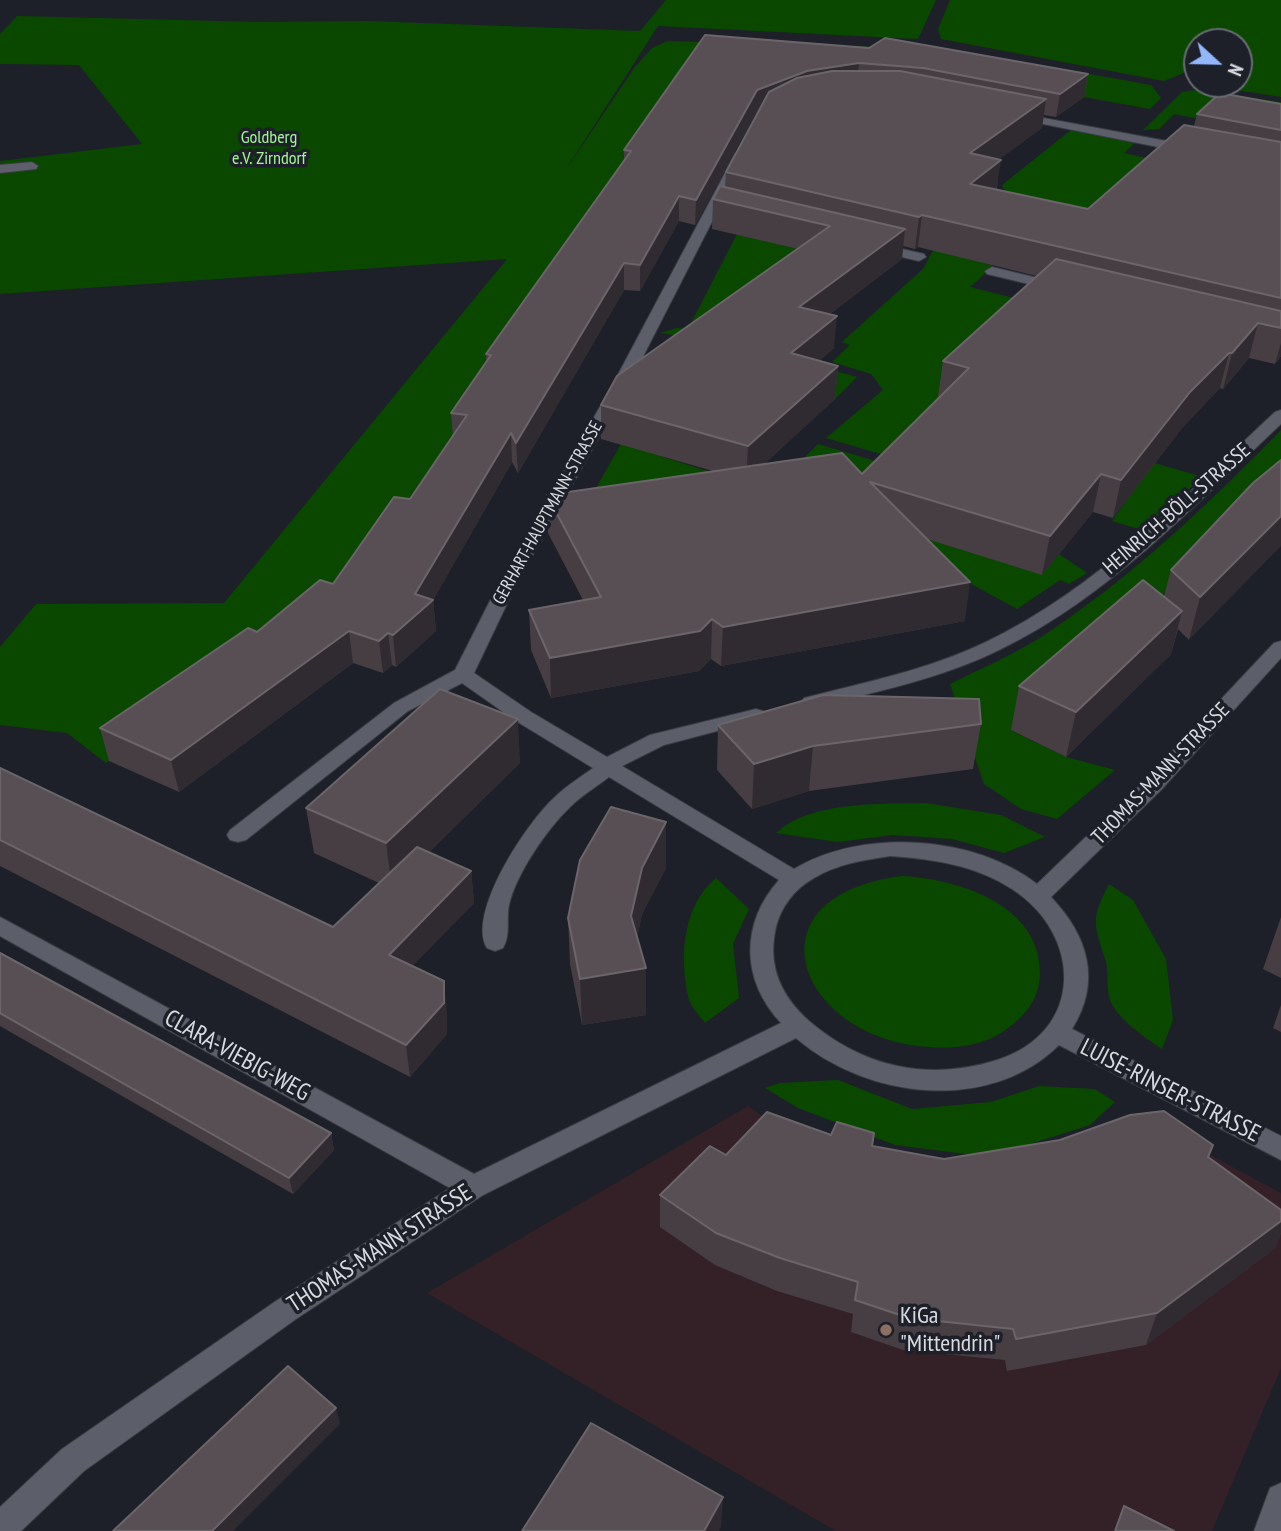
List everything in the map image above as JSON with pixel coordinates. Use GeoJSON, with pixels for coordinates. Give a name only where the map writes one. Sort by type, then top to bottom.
{"type":"FeatureCollection","features":[{"type":"Feature","properties":{"kind":"street"},"geometry":{"type":"LineString","coordinates":[[1003,113],[1208,153]]}},
{"type":"Feature","properties":{"kind":"street","name":"GERHART-HAUPTMANN-STRASSE"},"geometry":{"type":"LineString","coordinates":[[463,674],[507,585],[720,208],[747,142]]}},
{"type":"Feature","properties":{"kind":"street"},"geometry":{"type":"LineString","coordinates":[[0,169],[32,166]]}},
{"type":"Feature","properties":{"kind":"street"},"geometry":{"type":"LineString","coordinates":[[868,245],[919,257]]}},
{"type":"Feature","properties":{"kind":"street"},"geometry":{"type":"LineString","coordinates":[[992,271],[1070,290]]}},
{"type":"Feature","properties":{"kind":"street","name":"HEINRICH-BÖLL-STRASSE"},"geometry":{"type":"LineString","coordinates":[[794,706],[937,668],[981,652],[1035,623],[1152,537],[1281,415]]}},
{"type":"Feature","properties":{"kind":"street","name":"THOMAS-MANN-STRASSE"},"geometry":{"type":"LineString","coordinates":[[1037,897],[1143,794],[1277,656]]}},
{"type":"Feature","properties":{"kind":"street"},"geometry":{"type":"LineString","coordinates":[[238,835],[401,707],[463,674],[496,700],[729,844],[795,880]]}},
{"type":"Feature","properties":{"kind":"street"},"geometry":{"type":"LineString","coordinates":[[495,942],[498,904],[514,868],[537,832],[562,802],[606,766],[657,740],[771,712]]}},
{"type":"Feature","properties":{"kind":"street"},"geometry":{"type":"LineString","coordinates":[[890,848],[943,852],[993,869],[1037,897],[1063,928],[1077,963],[1077,1000],[1059,1033],[1020,1063],[964,1079],[902,1078],[843,1059],[796,1027],[767,987],[759,946],[771,908],[795,880],[841,857],[890,848]]}},
{"type":"Feature","properties":{"kind":"street","name":"CLARA-VIEBIG-WEG"},"geometry":{"type":"LineString","coordinates":[[0,925],[473,1187]]}},
{"type":"Feature","properties":{"kind":"street","name":"THOMAS-MANN-STRASSE"},"geometry":{"type":"LineString","coordinates":[[0,1529],[73,1460],[286,1310],[473,1187],[796,1027]]}},
{"type":"Feature","properties":{"kind":"street","name":"LUISE-RINSER-STRASSE"},"geometry":{"type":"LineString","coordinates":[[1059,1033],[1281,1149]]}},
{"type":"Feature","properties":{"kind":"street"},"geometry":{"type":"LineString","coordinates":[[1270,1531],[1281,1499]]}},
{"type":"Feature","properties":{"kind":"shaded area","name":"KiGa \"Mittendrin\""},"geometry":{"type":"Polygon","coordinates":[[[748,1106],[782,1130],[991,1179],[1141,1118],[1281,1193],[1281,1368],[1212,1531],[836,1531],[427,1293],[748,1106]]]}},
{"type":"Feature","properties":{"kind":"green space","name":"Goldberg e.V. Zirndorf"},"geometry":{"type":"Polygon","coordinates":[[[666,0],[936,0],[918,39],[658,26],[563,174],[635,67],[652,48],[668,41],[949,49],[1151,85],[1161,98],[1150,109],[995,81],[788,64],[437,493],[253,660],[106,763],[67,733],[0,725],[0,647],[36,604],[224,603],[507,259],[0,294],[0,161],[142,144],[79,65],[0,64],[0,34],[17,16],[258,22],[367,21],[640,31],[666,0]]]}},
{"type":"Feature","properties":{"kind":"green space"},"geometry":{"type":"Polygon","coordinates":[[[950,0],[1281,0],[1281,97],[1253,93],[1253,28],[1183,28],[1183,73],[1164,81],[941,39],[938,29],[950,0]]]}},
{"type":"Feature","properties":{"kind":"green space"},"geometry":{"type":"Polygon","coordinates":[[[1182,92],[1183,98],[1252,98],[1281,102],[1281,135],[1174,114],[1159,129],[1143,130],[1182,92]]]}},
{"type":"Feature","properties":{"kind":"green space"},"geometry":{"type":"Polygon","coordinates":[[[1071,130],[1135,143],[1124,153],[1169,163],[1261,249],[1005,192],[1002,185],[1071,130]]]}},
{"type":"Feature","properties":{"kind":"green space"},"geometry":{"type":"Polygon","coordinates":[[[737,234],[826,256],[814,365],[857,377],[835,399],[645,386],[673,335],[660,333],[677,328],[688,329],[737,234]]]}},
{"type":"Feature","properties":{"kind":"green space"},"geometry":{"type":"Polygon","coordinates":[[[936,249],[994,254],[984,263],[994,266],[970,287],[1037,304],[1005,420],[1203,477],[1142,530],[1112,521],[1140,482],[908,462],[826,438],[883,390],[871,374],[832,362],[850,345],[842,342],[924,268],[936,249]]]}},
{"type":"Feature","properties":{"kind":"green space"},"geometry":{"type":"Polygon","coordinates":[[[1281,430],[1281,478],[1193,567],[1012,731],[1066,757],[1115,770],[1057,819],[1021,809],[984,784],[950,684],[1030,644],[1106,591],[1196,514],[1281,430]]]}},
{"type":"Feature","properties":{"kind":"green space"},"geometry":{"type":"Polygon","coordinates":[[[621,444],[638,449],[758,487],[573,529],[621,444]]]}},
{"type":"Feature","properties":{"kind":"green space"},"geometry":{"type":"Polygon","coordinates":[[[818,444],[879,462],[829,505],[801,461],[818,444]]]}},
{"type":"Feature","properties":{"kind":"green space"},"geometry":{"type":"Polygon","coordinates":[[[840,512],[1042,574],[1059,554],[1087,573],[1069,584],[1060,580],[1017,609],[840,512]]]}},
{"type":"Feature","properties":{"kind":"green space"},"geometry":{"type":"Polygon","coordinates":[[[926,803],[1001,815],[1045,837],[1004,853],[952,839],[893,835],[837,842],[776,833],[807,815],[826,810],[868,804],[926,803]]]}},
{"type":"Feature","properties":{"kind":"green space"},"geometry":{"type":"Polygon","coordinates":[[[902,876],[924,878],[970,890],[1011,913],[1027,930],[1037,950],[1040,974],[1037,993],[1028,1008],[1001,1033],[975,1044],[947,1047],[929,1047],[884,1038],[847,1020],[821,995],[807,966],[806,937],[821,910],[852,889],[902,876]]]}},
{"type":"Feature","properties":{"kind":"green space"},"geometry":{"type":"Polygon","coordinates":[[[716,878],[749,909],[733,944],[739,998],[705,1023],[689,1000],[684,951],[690,918],[696,903],[716,878]]]}},
{"type":"Feature","properties":{"kind":"green space"},"geometry":{"type":"Polygon","coordinates":[[[1109,884],[1133,900],[1166,959],[1173,1020],[1162,1049],[1125,1021],[1110,1000],[1107,967],[1096,922],[1099,906],[1109,884]]]}},
{"type":"Feature","properties":{"kind":"green space"},"geometry":{"type":"Polygon","coordinates":[[[838,1080],[912,1109],[991,1102],[1039,1086],[1095,1089],[1115,1102],[1090,1125],[989,1157],[895,1145],[798,1108],[765,1088],[780,1083],[838,1080]]]}},
{"type":"Feature","properties":{"kind":"building"},"geometry":{"type":"Polygon","coordinates":[[[705,35],[869,48],[885,38],[1088,74],[1060,94],[923,68],[859,63],[807,71],[757,90],[696,200],[679,196],[640,265],[624,263],[516,443],[511,433],[415,594],[433,600],[393,635],[388,633],[379,641],[349,631],[171,760],[100,728],[248,628],[257,632],[320,580],[333,584],[394,497],[410,499],[467,415],[451,413],[491,355],[486,354],[631,151],[624,150],[705,35]]]}},
{"type":"Feature","properties":{"kind":"building"},"geometry":{"type":"Polygon","coordinates":[[[832,71],[900,71],[1046,99],[970,153],[1001,160],[970,184],[1088,209],[1184,125],[1281,142],[1281,298],[726,172],[769,92],[797,78],[832,71]]]}},
{"type":"Feature","properties":{"kind":"building"},"geometry":{"type":"Polygon","coordinates":[[[1215,98],[1248,98],[1281,104],[1281,130],[1197,114],[1215,98]]]}},
{"type":"Feature","properties":{"kind":"building"},"geometry":{"type":"Polygon","coordinates":[[[720,186],[905,229],[799,307],[837,316],[791,353],[838,366],[748,446],[601,405],[617,376],[830,226],[713,199],[720,186]]]}},
{"type":"Feature","properties":{"kind":"building"},"geometry":{"type":"Polygon","coordinates":[[[1056,259],[1281,311],[1281,328],[1258,323],[1232,353],[1190,392],[1121,480],[1101,474],[1050,536],[870,482],[970,582],[723,627],[712,619],[700,631],[550,658],[529,610],[601,597],[547,495],[842,453],[862,474],[969,368],[943,361],[1056,259]]]}},
{"type":"Feature","properties":{"kind":"building"},"geometry":{"type":"Polygon","coordinates":[[[1281,460],[1281,516],[1200,597],[1171,570],[1253,483],[1281,460]]]}},
{"type":"Feature","properties":{"kind":"building"},"geometry":{"type":"Polygon","coordinates":[[[1143,580],[1182,611],[1076,712],[1019,686],[1143,580]]]}},
{"type":"Feature","properties":{"kind":"building"},"geometry":{"type":"Polygon","coordinates":[[[440,689],[518,719],[386,843],[306,808],[440,689]]]}},
{"type":"Feature","properties":{"kind":"building"},"geometry":{"type":"Polygon","coordinates":[[[823,695],[979,699],[981,724],[813,746],[754,764],[718,725],[823,695]]]}},
{"type":"Feature","properties":{"kind":"building"},"geometry":{"type":"Polygon","coordinates":[[[0,768],[333,927],[417,847],[471,871],[389,955],[444,981],[444,1003],[406,1045],[0,840],[0,768]]]}},
{"type":"Feature","properties":{"kind":"building"},"geometry":{"type":"Polygon","coordinates":[[[611,807],[666,822],[642,868],[631,916],[646,968],[580,979],[568,918],[580,860],[611,807]]]}},
{"type":"Feature","properties":{"kind":"building"},"geometry":{"type":"Polygon","coordinates":[[[0,953],[331,1133],[289,1178],[0,1013],[0,953]]]}},
{"type":"Feature","properties":{"kind":"building"},"geometry":{"type":"Polygon","coordinates":[[[1164,1111],[1213,1145],[1208,1157],[1281,1210],[1281,1221],[1157,1313],[1016,1339],[1013,1329],[909,1318],[855,1300],[858,1282],[780,1258],[716,1233],[660,1195],[710,1146],[726,1155],[767,1112],[831,1135],[837,1122],[874,1133],[872,1146],[944,1159],[1060,1140],[1130,1115],[1164,1111]]]}},
{"type":"Feature","properties":{"kind":"building"},"geometry":{"type":"Polygon","coordinates":[[[288,1366],[336,1408],[212,1531],[113,1531],[288,1366]]]}},
{"type":"Feature","properties":{"kind":"building"},"geometry":{"type":"Polygon","coordinates":[[[591,1423],[723,1497],[704,1531],[522,1531],[591,1423]]]}},
{"type":"Feature","properties":{"kind":"building"},"geometry":{"type":"Polygon","coordinates":[[[1124,1506],[1174,1531],[1115,1531],[1124,1506]]]}},
{"type":"Feature","properties":{"kind":"place","name":"KiGa \"Mittendrin\""},"geometry":{"type":"Point","coordinates":[886,1330]}}]}
